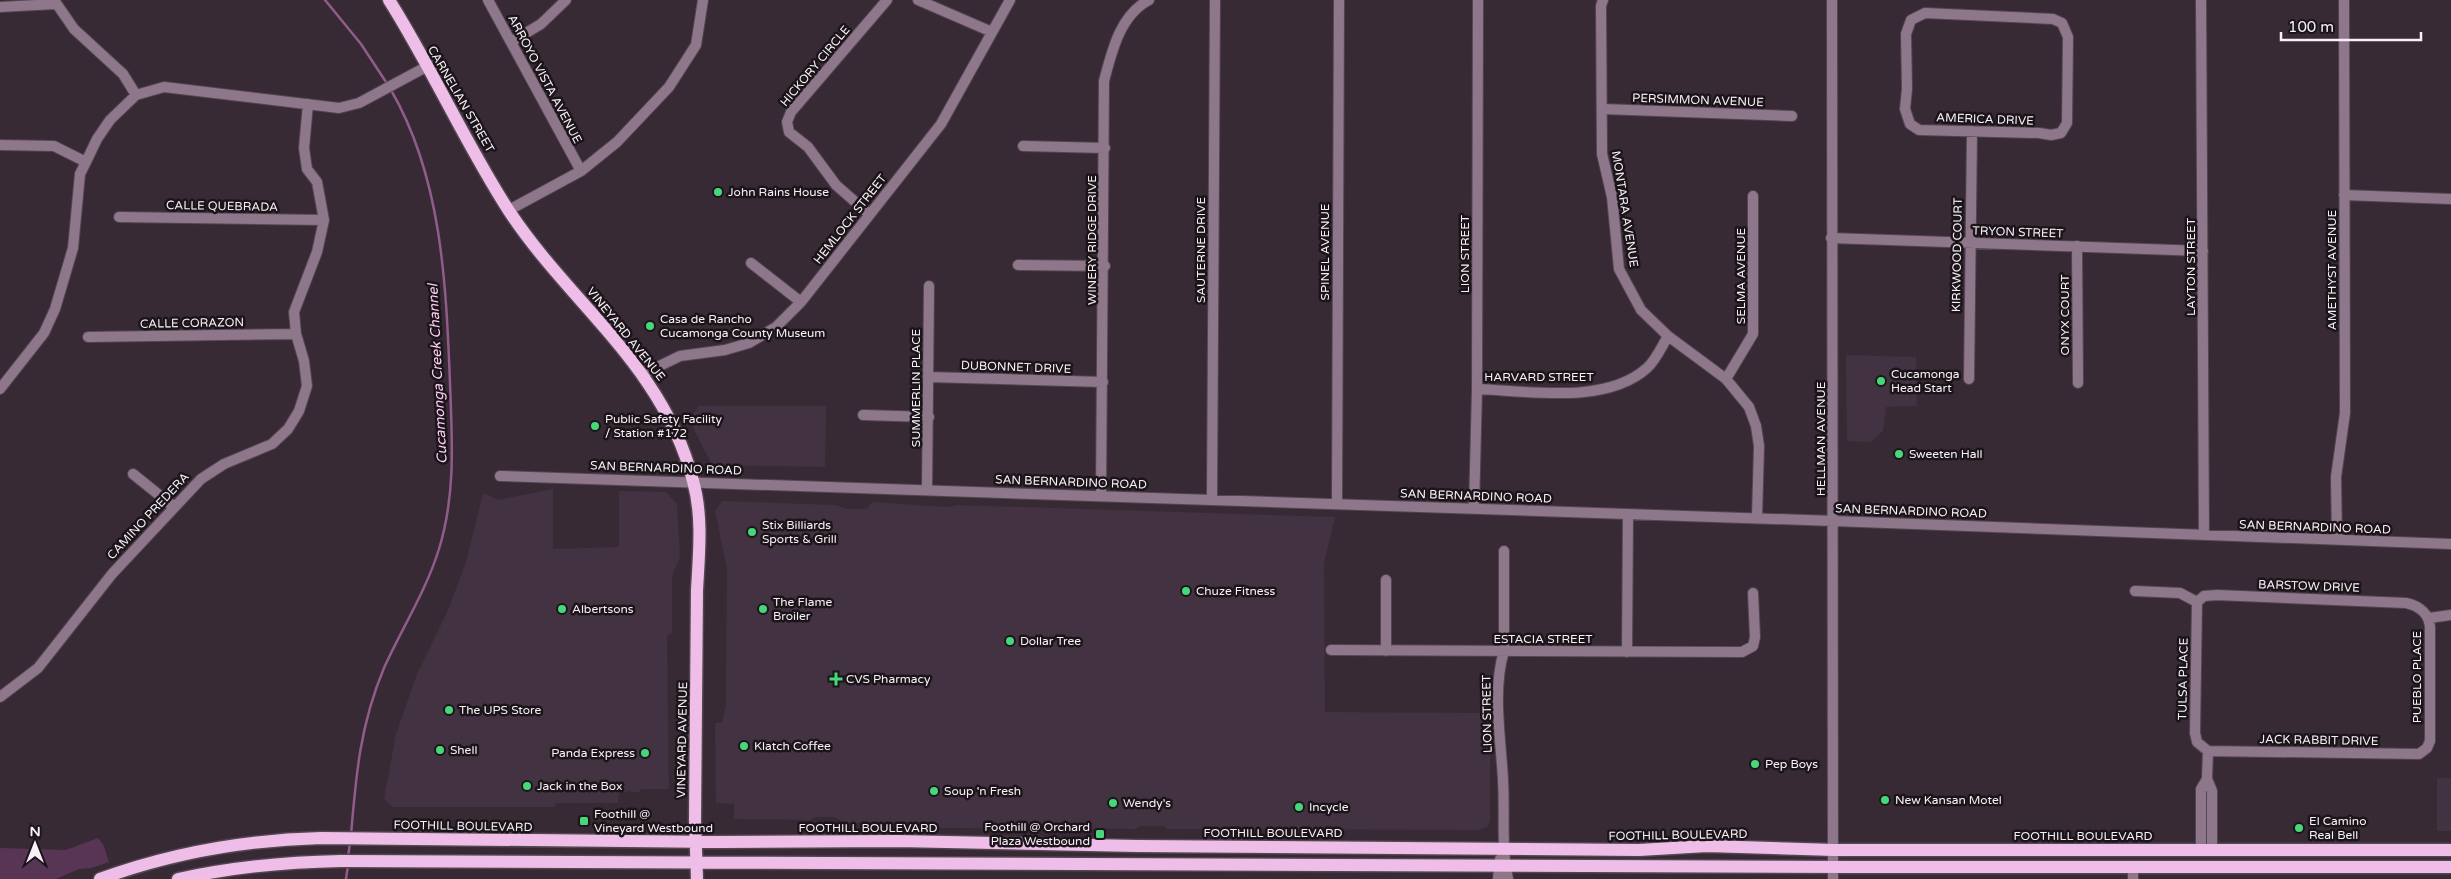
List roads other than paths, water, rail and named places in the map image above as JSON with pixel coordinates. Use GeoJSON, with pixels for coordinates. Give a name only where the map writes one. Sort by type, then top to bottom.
{"type":"FeatureCollection","features":[{"type":"Feature","properties":{"kind":"main road","name":"CARNELIAN STREET"},"geometry":{"type":"LineString","coordinates":[[389,0],[509,210]]}},
{"type":"Feature","properties":{"kind":"main road","name":"VINEYARD AVENUE"},"geometry":{"type":"LineString","coordinates":[[509,210],[534,246],[643,374],[669,414],[694,482],[700,559],[697,599],[697,879]]}},
{"type":"Feature","properties":{"kind":"main road","name":"FOOTHILL BOULEVARD"},"geometry":{"type":"LineString","coordinates":[[100,879],[168,858],[220,846],[271,840],[341,838],[696,842],[898,841],[1137,846],[1639,850],[1707,846],[1834,850],[2451,850]]}},
{"type":"Feature","properties":{"kind":"main road"},"geometry":{"type":"LineString","coordinates":[[178,879],[224,869],[272,863],[341,861],[697,864],[1502,865],[1833,873],[2133,873],[2451,867]]}},
{"type":"Feature","properties":{"kind":"street","name":"ARROYO VISTA AVENUE"},"geometry":{"type":"LineString","coordinates":[[488,0],[581,171]]}},
{"type":"Feature","properties":{"kind":"street"},"geometry":{"type":"LineString","coordinates":[[511,42],[541,24],[566,0]]}},
{"type":"Feature","properties":{"kind":"street"},"geometry":{"type":"LineString","coordinates":[[509,210],[581,171],[617,142],[669,86],[684,66],[696,45],[703,0]]}},
{"type":"Feature","properties":{"kind":"street","name":"HICKORY CIRCLE"},"geometry":{"type":"LineString","coordinates":[[869,214],[836,185],[808,147],[789,132],[787,122],[791,112],[887,0]]}},
{"type":"Feature","properties":{"kind":"street"},"geometry":{"type":"LineString","coordinates":[[918,0],[992,32]]}},
{"type":"Feature","properties":{"kind":"street","name":"HEMLOCK STREET"},"geometry":{"type":"LineString","coordinates":[[643,374],[680,356],[725,350],[749,343],[776,327],[801,302],[941,124],[1010,0]]}},
{"type":"Feature","properties":{"kind":"street","name":"WINERY RIDGE DRIVE"},"geometry":{"type":"LineString","coordinates":[[1102,496],[1105,266],[1104,81],[1111,53],[1122,27],[1140,5],[1148,0]]}},
{"type":"Feature","properties":{"kind":"street","name":"SAUTERNE DRIVE"},"geometry":{"type":"LineString","coordinates":[[1212,499],[1215,0]]}},
{"type":"Feature","properties":{"kind":"street","name":"SPINEL AVENUE"},"geometry":{"type":"LineString","coordinates":[[1337,504],[1339,0]]}},
{"type":"Feature","properties":{"kind":"street","name":"LION STREET"},"geometry":{"type":"LineString","coordinates":[[1474,508],[1477,389],[1478,0]]}},
{"type":"Feature","properties":{"kind":"street","name":"MONTARA AVENUE"},"geometry":{"type":"LineString","coordinates":[[1603,0],[1600,6],[1603,109],[1602,154],[1612,197],[1619,269],[1641,310],[1668,336],[1726,378],[1749,407],[1756,426],[1759,446],[1757,518]]}},
{"type":"Feature","properties":{"kind":"street","name":"HELLMAN AVENUE"},"geometry":{"type":"LineString","coordinates":[[1832,0],[1833,873]]}},
{"type":"Feature","properties":{"kind":"street","name":"LAYTON STREET"},"geometry":{"type":"LineString","coordinates":[[2201,0],[2204,535]]}},
{"type":"Feature","properties":{"kind":"street","name":"AMETHYST AVENUE"},"geometry":{"type":"LineString","coordinates":[[2338,540],[2336,477],[2345,413],[2344,0]]}},
{"type":"Feature","properties":{"kind":"street"},"geometry":{"type":"LineString","coordinates":[[0,7],[54,2],[80,35],[123,74],[136,95]]}},
{"type":"Feature","properties":{"kind":"street","name":"AMERICA DRIVE"},"geometry":{"type":"LineString","coordinates":[[1925,14],[2053,19],[2062,23],[2068,37],[2067,123],[2061,132],[2051,135],[1972,131],[1919,130],[1910,124],[1905,108],[1907,89],[1906,34],[1911,20],[1925,14]]}},
{"type":"Feature","properties":{"kind":"street"},"geometry":{"type":"LineString","coordinates":[[0,389],[44,333],[55,309],[74,248],[80,174],[96,139],[110,120],[136,95],[164,87],[339,108],[360,103],[426,67]]}},
{"type":"Feature","properties":{"kind":"street","name":"CAMINO PREDERA"},"geometry":{"type":"LineString","coordinates":[[0,697],[38,668],[112,574],[201,479],[224,464],[272,444],[288,429],[299,411],[307,386],[304,361],[296,334],[294,312],[317,252],[324,220],[317,182],[307,169],[304,148],[308,104]]}},
{"type":"Feature","properties":{"kind":"street","name":"PERSIMMON AVENUE"},"geometry":{"type":"LineString","coordinates":[[1603,109],[1792,116]]}},
{"type":"Feature","properties":{"kind":"street","name":"KIRKWOOD COURT"},"geometry":{"type":"LineString","coordinates":[[1969,379],[1969,243],[1972,131]]}},
{"type":"Feature","properties":{"kind":"street"},"geometry":{"type":"LineString","coordinates":[[0,145],[54,146],[86,162]]}},
{"type":"Feature","properties":{"kind":"street"},"geometry":{"type":"LineString","coordinates":[[1023,146],[1105,148]]}},
{"type":"Feature","properties":{"kind":"street"},"geometry":{"type":"LineString","coordinates":[[2344,195],[2451,199]]}},
{"type":"Feature","properties":{"kind":"street","name":"SELMA AVENUE"},"geometry":{"type":"LineString","coordinates":[[1726,378],[1753,334],[1753,196]]}},
{"type":"Feature","properties":{"kind":"street","name":"CALLE QUEBRADA"},"geometry":{"type":"LineString","coordinates":[[119,217],[324,220]]}},
{"type":"Feature","properties":{"kind":"street","name":"TRYON STREET"},"geometry":{"type":"LineString","coordinates":[[1831,238],[2203,251]]}},
{"type":"Feature","properties":{"kind":"street","name":"ONYX COURT"},"geometry":{"type":"LineString","coordinates":[[2077,246],[2078,383]]}},
{"type":"Feature","properties":{"kind":"street"},"geometry":{"type":"LineString","coordinates":[[751,263],[801,302]]}},
{"type":"Feature","properties":{"kind":"street"},"geometry":{"type":"LineString","coordinates":[[1018,265],[1105,266]]}},
{"type":"Feature","properties":{"kind":"street","name":"SUMMERLIN PLACE"},"geometry":{"type":"LineString","coordinates":[[927,490],[929,286]]}},
{"type":"Feature","properties":{"kind":"street","name":"CALLE CORAZON"},"geometry":{"type":"LineString","coordinates":[[88,337],[296,334]]}},
{"type":"Feature","properties":{"kind":"street","name":"HARVARD STREET"},"geometry":{"type":"LineString","coordinates":[[1477,389],[1580,392],[1612,388],[1648,368],[1668,336]]}},
{"type":"Feature","properties":{"kind":"street","name":"DUBONNET DRIVE"},"geometry":{"type":"LineString","coordinates":[[929,377],[1103,382]]}},
{"type":"Feature","properties":{"kind":"street"},"geometry":{"type":"LineString","coordinates":[[863,415],[929,417]]}},
{"type":"Feature","properties":{"kind":"street"},"geometry":{"type":"LineString","coordinates":[[133,474],[174,507]]}},
{"type":"Feature","properties":{"kind":"street","name":"SAN BERNARDINO ROAD"},"geometry":{"type":"LineString","coordinates":[[500,476],[1834,520],[2451,544]]}},
{"type":"Feature","properties":{"kind":"street"},"geometry":{"type":"LineString","coordinates":[[1627,652],[1628,514]]}},
{"type":"Feature","properties":{"kind":"street","name":"LION STREET"},"geometry":{"type":"LineString","coordinates":[[1502,865],[1503,779],[1499,752],[1500,665],[1504,651],[1504,551]]}},
{"type":"Feature","properties":{"kind":"street"},"geometry":{"type":"LineString","coordinates":[[1386,580],[1386,651]]}},
{"type":"Feature","properties":{"kind":"street"},"geometry":{"type":"LineString","coordinates":[[2135,591],[2180,592],[2196,602]]}},
{"type":"Feature","properties":{"kind":"street","name":"ESTACIA STREET"},"geometry":{"type":"LineString","coordinates":[[1331,650],[1742,652],[1753,646],[1756,637],[1753,592]]}},
{"type":"Feature","properties":{"kind":"street","name":"BARSTOW DRIVE"},"geometry":{"type":"LineString","coordinates":[[2196,602],[2204,596],[2217,595],[2406,603],[2421,609]]}},
{"type":"Feature","properties":{"kind":"street","name":"TULSA PLACE"},"geometry":{"type":"LineString","coordinates":[[2196,602],[2195,733],[2198,742],[2208,751]]}},
{"type":"Feature","properties":{"kind":"street","name":"PUEBLO PLACE"},"geometry":{"type":"LineString","coordinates":[[2421,609],[2429,618],[2430,735],[2427,748]]}},
{"type":"Feature","properties":{"kind":"street"},"geometry":{"type":"LineString","coordinates":[[2429,618],[2451,615]]}},
{"type":"Feature","properties":{"kind":"street","name":"JACK RABBIT DRIVE"},"geometry":{"type":"LineString","coordinates":[[2208,751],[2418,754],[2427,748]]}},
{"type":"Feature","properties":{"kind":"street"},"geometry":{"type":"LineString","coordinates":[[2207,850],[2213,806],[2212,791],[2207,779],[2208,751]]}},
{"type":"Feature","properties":{"kind":"street"},"geometry":{"type":"LineString","coordinates":[[2207,779],[2201,789],[2201,806],[2207,850]]}},
{"type":"Feature","properties":{"kind":"street"},"geometry":{"type":"LineString","coordinates":[[2201,806],[2213,806]]}},
{"type":"Feature","properties":{"kind":"street"},"geometry":{"type":"LineString","coordinates":[[1498,879],[1502,865]]}},
{"type":"Feature","properties":{"kind":"street"},"geometry":{"type":"LineString","coordinates":[[1502,865],[1508,879]]}},
{"type":"Feature","properties":{"kind":"waterway","name":"Cucamonga Creek Channel"},"geometry":{"type":"LineString","coordinates":[[325,0],[361,44],[388,85]]}},
{"type":"Feature","properties":{"kind":"waterway","name":"Cucamonga Creek Channel"},"geometry":{"type":"LineString","coordinates":[[351,835],[360,750],[369,710],[384,668],[434,565],[448,508],[452,466],[452,425],[446,308],[438,232],[431,195],[421,159],[408,124],[391,90]]}},
{"type":"Feature","properties":{"kind":"waterway","name":"Cucamonga Creek Channel"},"geometry":{"type":"LineString","coordinates":[[348,857],[350,843]]}},
{"type":"Feature","properties":{"kind":"waterway","name":"Cucamonga Creek Channel"},"geometry":{"type":"LineString","coordinates":[[346,879],[348,865]]}},
{"type":"Feature","properties":{"kind":"place","name":"John Rains House"},"geometry":{"type":"Point","coordinates":[718,192]}},
{"type":"Feature","properties":{"kind":"place","name":"Casa de Rancho Cucamonga County Museum"},"geometry":{"type":"Point","coordinates":[650,326]}},
{"type":"Feature","properties":{"kind":"place","name":"Cucamonga Head Start"},"geometry":{"type":"Point","coordinates":[1881,381]}},
{"type":"Feature","properties":{"kind":"place","name":"Public Safety Facility / Station #172"},"geometry":{"type":"Point","coordinates":[595,426]}},
{"type":"Feature","properties":{"kind":"place","name":"Sweeten Hall"},"geometry":{"type":"Point","coordinates":[1899,454]}},
{"type":"Feature","properties":{"kind":"place","name":"Stix Billiards Sports & Grill"},"geometry":{"type":"Point","coordinates":[752,532]}},
{"type":"Feature","properties":{"kind":"place","name":"Chuze Fitness"},"geometry":{"type":"Point","coordinates":[1186,591]}},
{"type":"Feature","properties":{"kind":"place","name":"Albertsons"},"geometry":{"type":"Point","coordinates":[562,609]}},
{"type":"Feature","properties":{"kind":"place","name":"The Flame Broiler"},"geometry":{"type":"Point","coordinates":[763,609]}},
{"type":"Feature","properties":{"kind":"place","name":"Dollar Tree"},"geometry":{"type":"Point","coordinates":[1010,641]}},
{"type":"Feature","properties":{"kind":"place","name":"CVS Pharmacy"},"geometry":{"type":"Point","coordinates":[836,679]}},
{"type":"Feature","properties":{"kind":"place","name":"The UPS Store"},"geometry":{"type":"Point","coordinates":[449,710]}},
{"type":"Feature","properties":{"kind":"place","name":"Klatch Coffee"},"geometry":{"type":"Point","coordinates":[744,746]}},
{"type":"Feature","properties":{"kind":"place","name":"Shell"},"geometry":{"type":"Point","coordinates":[440,750]}},
{"type":"Feature","properties":{"kind":"place","name":"Panda Express"},"geometry":{"type":"Point","coordinates":[645,753]}},
{"type":"Feature","properties":{"kind":"place","name":"Pep Boys"},"geometry":{"type":"Point","coordinates":[1755,764]}},
{"type":"Feature","properties":{"kind":"place","name":"Jack in the Box"},"geometry":{"type":"Point","coordinates":[527,786]}},
{"type":"Feature","properties":{"kind":"place","name":"Soup 'n Fresh"},"geometry":{"type":"Point","coordinates":[934,791]}},
{"type":"Feature","properties":{"kind":"place","name":"New Kansan Motel"},"geometry":{"type":"Point","coordinates":[1885,800]}},
{"type":"Feature","properties":{"kind":"place","name":"Wendy's"},"geometry":{"type":"Point","coordinates":[1113,803]}},
{"type":"Feature","properties":{"kind":"place","name":"Incycle"},"geometry":{"type":"Point","coordinates":[1299,807]}},
{"type":"Feature","properties":{"kind":"place","name":"Foothill @ Vineyard Westbound"},"geometry":{"type":"Point","coordinates":[584,821]}},
{"type":"Feature","properties":{"kind":"place","name":"El Camino Real Bell"},"geometry":{"type":"Point","coordinates":[2299,828]}},
{"type":"Feature","properties":{"kind":"place","name":"Foothill @ Orchard Plaza Westbound"},"geometry":{"type":"Point","coordinates":[1100,834]}}]}
